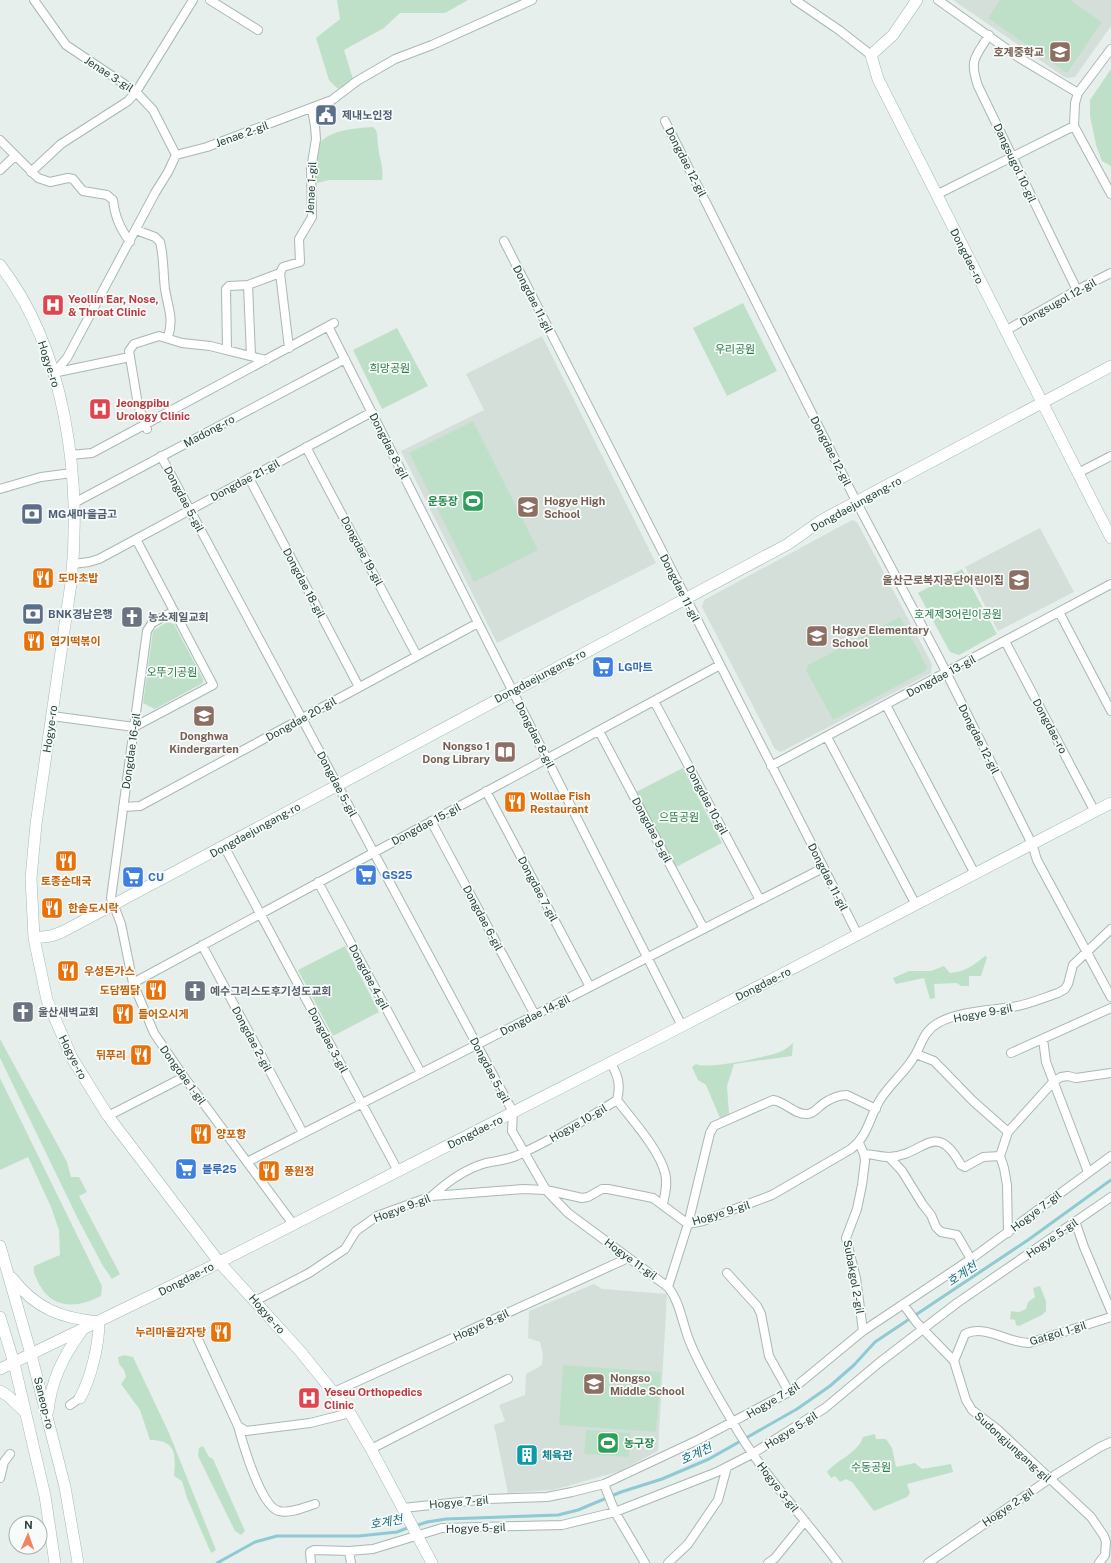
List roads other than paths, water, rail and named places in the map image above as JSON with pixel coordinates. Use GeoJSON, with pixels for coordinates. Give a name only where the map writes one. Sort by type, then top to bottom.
{"type":"FeatureCollection","features":[{"type":"Feature","properties":{"kind":"street","name":"Jenae 3-gil"},"geometry":{"type":"LineString","coordinates":[[34,0],[66,45],[136,92],[153,110],[176,155]]}},
{"type":"Feature","properties":{"kind":"street"},"geometry":{"type":"LineString","coordinates":[[31,172],[61,144],[128,101],[136,92],[193,0]]}},
{"type":"Feature","properties":{"kind":"street"},"geometry":{"type":"LineString","coordinates":[[210,0],[258,30]]}},
{"type":"Feature","properties":{"kind":"street","name":"Jenae 2-gil"},"geometry":{"type":"LineString","coordinates":[[176,155],[208,147],[332,100],[357,81],[395,59],[432,45],[532,0]]}},
{"type":"Feature","properties":{"kind":"street"},"geometry":{"type":"LineString","coordinates":[[795,0],[839,30],[870,55],[893,35],[917,0]]}},
{"type":"Feature","properties":{"kind":"street"},"geometry":{"type":"LineString","coordinates":[[938,0],[1018,57],[1078,93]]}},
{"type":"Feature","properties":{"kind":"street","name":"Dangsugol 10-gil"},"geometry":{"type":"LineString","coordinates":[[989,35],[973,62],[973,70],[978,86],[1077,290]]}},
{"type":"Feature","properties":{"kind":"street"},"geometry":{"type":"LineString","coordinates":[[1111,49],[1078,93],[1074,126],[1108,181],[1111,194]]}},
{"type":"Feature","properties":{"kind":"street","name":"Dongdae-ro"},"geometry":{"type":"LineString","coordinates":[[870,55],[878,79],[1111,538]]}},
{"type":"Feature","properties":{"kind":"street","name":"Jenae 1-gil"},"geometry":{"type":"LineString","coordinates":[[280,273],[283,267],[300,262],[300,239],[312,217],[311,169],[316,139],[316,126],[312,108]]}},
{"type":"Feature","properties":{"kind":"street","name":"Dongdae 12-gil"},"geometry":{"type":"LineString","coordinates":[[665,121],[857,502],[938,656],[1032,844],[1037,860],[1086,954],[1111,997]]}},
{"type":"Feature","properties":{"kind":"street"},"geometry":{"type":"LineString","coordinates":[[936,195],[1011,156],[1074,126]]}},
{"type":"Feature","properties":{"kind":"street"},"geometry":{"type":"LineString","coordinates":[[0,140],[31,172],[44,182],[73,179],[83,192],[107,195],[113,200],[118,225],[130,242]]}},
{"type":"Feature","properties":{"kind":"street"},"geometry":{"type":"LineString","coordinates":[[53,374],[67,358],[176,155]]}},
{"type":"Feature","properties":{"kind":"street"},"geometry":{"type":"LineString","coordinates":[[0,170],[15,156]]}},
{"type":"Feature","properties":{"kind":"street"},"geometry":{"type":"LineString","coordinates":[[136,230],[155,237],[160,242],[165,289],[172,325],[168,337]]}},
{"type":"Feature","properties":{"kind":"street","name":"Dongdae 11-gil"},"geometry":{"type":"LineString","coordinates":[[504,241],[858,935]]}},
{"type":"Feature","properties":{"kind":"street","name":"Hogye-ro"},"geometry":{"type":"LineString","coordinates":[[0,265],[8,276],[33,320],[53,374],[65,421],[70,455],[74,502],[73,564],[36,824],[32,868],[34,938],[47,1000],[60,1034],[72,1058],[108,1116],[219,1262],[334,1392],[350,1413],[416,1534]]}},
{"type":"Feature","properties":{"kind":"street"},"geometry":{"type":"LineString","coordinates":[[70,455],[92,453],[146,426],[289,348],[280,273],[248,285],[229,286],[226,289],[227,349]]}},
{"type":"Feature","properties":{"kind":"street","name":"Dangsugol 12-gil"},"geometry":{"type":"LineString","coordinates":[[1005,331],[1077,290],[1111,273]]}},
{"type":"Feature","properties":{"kind":"street"},"geometry":{"type":"LineString","coordinates":[[248,285],[251,356]]}},
{"type":"Feature","properties":{"kind":"street","name":"Dongdae 8-gil"},"geometry":{"type":"LineString","coordinates":[[289,348],[331,325],[345,359],[682,1026]]}},
{"type":"Feature","properties":{"kind":"street"},"geometry":{"type":"LineString","coordinates":[[146,426],[138,405],[129,351],[134,344],[159,336],[168,337],[182,344],[196,344],[227,349],[266,360]]}},
{"type":"Feature","properties":{"kind":"street"},"geometry":{"type":"LineString","coordinates":[[53,374],[130,357]]}},
{"type":"Feature","properties":{"kind":"street","name":"Madong-ro"},"geometry":{"type":"LineString","coordinates":[[74,502],[345,359]]}},
{"type":"Feature","properties":{"kind":"street","name":"Dongdaejungang-ro"},"geometry":{"type":"LineString","coordinates":[[34,938],[51,936],[62,932],[115,905],[337,784],[788,544],[822,520],[1111,366]]}},
{"type":"Feature","properties":{"kind":"street","name":"Dongdae 21-gil"},"geometry":{"type":"LineString","coordinates":[[73,564],[99,559],[372,412]]}},
{"type":"Feature","properties":{"kind":"street","name":"Dongdae 19-gil"},"geometry":{"type":"LineString","coordinates":[[306,447],[417,656]]}},
{"type":"Feature","properties":{"kind":"street","name":"Dongdae 5-gil"},"geometry":{"type":"LineString","coordinates":[[161,456],[513,1112]]}},
{"type":"Feature","properties":{"kind":"street"},"geometry":{"type":"LineString","coordinates":[[1078,473],[1111,456]]}},
{"type":"Feature","properties":{"kind":"street"},"geometry":{"type":"LineString","coordinates":[[0,489],[41,476],[72,473]]}},
{"type":"Feature","properties":{"kind":"street","name":"Dongdae 18-gil"},"geometry":{"type":"LineString","coordinates":[[249,478],[359,687]]}},
{"type":"Feature","properties":{"kind":"street"},"geometry":{"type":"LineString","coordinates":[[52,716],[134,727],[213,685],[136,539]]}},
{"type":"Feature","properties":{"kind":"street","name":"Dongdae 13-gil"},"geometry":{"type":"LineString","coordinates":[[771,766],[946,674],[1111,584]]}},
{"type":"Feature","properties":{"kind":"street","name":"Dongdae 16-gil"},"geometry":{"type":"LineString","coordinates":[[115,905],[111,893],[148,627],[174,611]]}},
{"type":"Feature","properties":{"kind":"street"},"geometry":{"type":"LineString","coordinates":[[1059,612],[1111,711]]}},
{"type":"Feature","properties":{"kind":"street","name":"Dongdae 20-gil"},"geometry":{"type":"LineString","coordinates":[[123,807],[140,806],[478,623]]}},
{"type":"Feature","properties":{"kind":"street","name":"Dongdae-ro"},"geometry":{"type":"LineString","coordinates":[[1006,641],[1095,812]]}},
{"type":"Feature","properties":{"kind":"street","name":"Dongdae 15-gil"},"geometry":{"type":"LineString","coordinates":[[133,983],[720,665]]}},
{"type":"Feature","properties":{"kind":"street","name":"Dongdae 10-gil"},"geometry":{"type":"LineString","coordinates":[[654,701],[760,900]]}},
{"type":"Feature","properties":{"kind":"street"},"geometry":{"type":"LineString","coordinates":[[886,705],[975,874]]}},
{"type":"Feature","properties":{"kind":"street","name":"Dongdae 9-gil"},"geometry":{"type":"LineString","coordinates":[[599,731],[704,928]]}},
{"type":"Feature","properties":{"kind":"street"},"geometry":{"type":"LineString","coordinates":[[827,736],[916,905]]}},
{"type":"Feature","properties":{"kind":"street","name":"Dongdae 7-gil"},"geometry":{"type":"LineString","coordinates":[[486,792],[590,987]]}},
{"type":"Feature","properties":{"kind":"street","name":"Dongdae-ro"},"geometry":{"type":"LineString","coordinates":[[0,1369],[99,1322],[219,1262],[682,1026],[1111,803]]}},
{"type":"Feature","properties":{"kind":"street","name":"Dongdae 6-gil"},"geometry":{"type":"LineString","coordinates":[[431,821],[535,1015]]}},
{"type":"Feature","properties":{"kind":"street","name":"Dongdae 3-gil"},"geometry":{"type":"LineString","coordinates":[[224,846],[398,1170]]}},
{"type":"Feature","properties":{"kind":"street","name":"Dongdae 14-gil"},"geometry":{"type":"LineString","coordinates":[[246,1162],[823,868]]}},
{"type":"Feature","properties":{"kind":"street","name":"Dongdae 4-gil"},"geometry":{"type":"LineString","coordinates":[[318,882],[420,1073]]}},
{"type":"Feature","properties":{"kind":"street","name":"Dongdae 1-gil"},"geometry":{"type":"LineString","coordinates":[[115,905],[121,924],[133,983],[154,1033],[184,1077],[293,1224]]}},
{"type":"Feature","properties":{"kind":"street","name":"Hogye 9-gil"},"geometry":{"type":"LineString","coordinates":[[255,1301],[309,1273],[345,1250],[356,1231],[377,1216],[432,1196],[522,1189],[546,1190],[582,1198],[588,1197],[602,1189],[608,1189],[640,1194],[663,1204],[688,1224],[772,1195],[859,1143],[867,1132],[876,1109],[893,1081],[906,1068],[916,1054],[923,1036],[938,1023],[971,1013],[1012,1007],[1058,993],[1065,989],[1068,984],[1072,965],[1086,954],[1111,929]]}},
{"type":"Feature","properties":{"kind":"street","name":"Dongdae 2-gil"},"geometry":{"type":"LineString","coordinates":[[202,945],[303,1133]]}},
{"type":"Feature","properties":{"kind":"street"},"geometry":{"type":"LineString","coordinates":[[1011,1053],[1111,1008]]}},
{"type":"Feature","properties":{"kind":"street"},"geometry":{"type":"LineString","coordinates":[[1042,1039],[1046,1062],[1088,1172]]}},
{"type":"Feature","properties":{"kind":"street"},"geometry":{"type":"LineString","coordinates":[[916,1054],[934,1061],[973,1101],[1008,1132]]}},
{"type":"Feature","properties":{"kind":"street"},"geometry":{"type":"LineString","coordinates":[[611,1062],[619,1078],[620,1090],[617,1100]]}},
{"type":"Feature","properties":{"kind":"street"},"geometry":{"type":"LineString","coordinates":[[1008,1233],[1007,1185],[1000,1156],[1008,1132],[1054,1081],[1061,1077],[1076,1078],[1111,1073]]}},
{"type":"Feature","properties":{"kind":"street"},"geometry":{"type":"LineString","coordinates":[[108,1116],[184,1077]]}},
{"type":"Feature","properties":{"kind":"street"},"geometry":{"type":"LineString","coordinates":[[668,1287],[688,1224],[710,1133],[718,1124],[773,1100],[779,1101],[799,1113],[808,1114],[829,1101],[847,1095],[876,1109]]}},
{"type":"Feature","properties":{"kind":"street","name":"Hogye 10-gil"},"geometry":{"type":"LineString","coordinates":[[432,1196],[447,1182],[476,1166],[513,1157],[524,1152],[572,1129],[617,1100],[658,1157],[665,1173],[666,1182],[663,1204]]}},
{"type":"Feature","properties":{"kind":"street","name":"Hogye 11-gil"},"geometry":{"type":"LineString","coordinates":[[513,1112],[512,1131],[546,1190],[568,1213],[668,1287],[677,1302],[696,1357],[732,1423],[738,1431]]}},
{"type":"Feature","properties":{"kind":"street"},"geometry":{"type":"LineString","coordinates":[[864,1154],[889,1157],[919,1148],[936,1140],[940,1141],[961,1165],[965,1167],[983,1157],[1000,1156]]}},
{"type":"Feature","properties":{"kind":"street","name":"Subakgol 2-gil"},"geometry":{"type":"LineString","coordinates":[[859,1143],[864,1154],[860,1198],[846,1238],[856,1278],[863,1331]]}},
{"type":"Feature","properties":{"kind":"street","name":"Hogye 7-gil"},"geometry":{"type":"LineString","coordinates":[[405,1512],[488,1499],[547,1497],[605,1487],[732,1423],[789,1392],[863,1331],[905,1307],[1008,1233],[1111,1156]]}},
{"type":"Feature","properties":{"kind":"street"},"geometry":{"type":"LineString","coordinates":[[889,1157],[902,1171],[922,1205],[931,1215],[936,1227],[941,1232],[957,1236],[971,1259]]}},
{"type":"Feature","properties":{"kind":"street","name":"Hogye 5-gil"},"geometry":{"type":"LineString","coordinates":[[311,1563],[310,1552],[314,1550],[349,1551],[383,1546],[416,1534],[442,1528],[562,1525],[615,1512],[692,1483],[727,1467],[752,1454],[825,1408],[874,1367],[957,1303],[1111,1197]]}},
{"type":"Feature","properties":{"kind":"street"},"geometry":{"type":"LineString","coordinates":[[1076,1221],[1084,1247],[1111,1311]]}},
{"type":"Feature","properties":{"kind":"street","name":"Saneop-ro"},"geometry":{"type":"LineString","coordinates":[[0,1246],[31,1354],[65,1487],[78,1563]]}},
{"type":"Feature","properties":{"kind":"street","name":"Hogye 8-gil"},"geometry":{"type":"LineString","coordinates":[[334,1392],[628,1258]]}},
{"type":"Feature","properties":{"kind":"street"},"geometry":{"type":"LineString","coordinates":[[8,1272],[29,1296],[47,1309],[77,1320],[99,1322],[97,1344],[87,1383],[80,1398],[70,1405]]}},
{"type":"Feature","properties":{"kind":"street"},"geometry":{"type":"LineString","coordinates":[[727,1273],[757,1306],[761,1314],[769,1356],[789,1392]]}},
{"type":"Feature","properties":{"kind":"street","name":"Sudongjungang-gil"},"geometry":{"type":"LineString","coordinates":[[905,1307],[917,1323],[954,1361],[966,1400],[972,1410],[997,1429],[1091,1517],[1108,1536],[1107,1549],[1099,1563]]}},
{"type":"Feature","properties":{"kind":"street","name":"Saneop-ro"},"geometry":{"type":"LineString","coordinates":[[0,1317],[14,1363],[45,1496],[55,1563]]}},
{"type":"Feature","properties":{"kind":"street","name":"Gatgol 1-gil"},"geometry":{"type":"LineString","coordinates":[[954,1361],[965,1334],[971,1331],[988,1332],[1019,1343],[1029,1343],[1111,1317]]}},
{"type":"Feature","properties":{"kind":"street"},"geometry":{"type":"LineString","coordinates":[[48,1420],[50,1394],[57,1372],[64,1357],[82,1330]]}},
{"type":"Feature","properties":{"kind":"street"},"geometry":{"type":"LineString","coordinates":[[196,1335],[238,1426],[252,1470],[269,1504],[280,1512],[316,1504]]}},
{"type":"Feature","properties":{"kind":"street"},"geometry":{"type":"LineString","coordinates":[[371,1449],[508,1378]]}},
{"type":"Feature","properties":{"kind":"street"},"geometry":{"type":"LineString","coordinates":[[0,1391],[8,1396],[25,1412]]}},
{"type":"Feature","properties":{"kind":"street"},"geometry":{"type":"LineString","coordinates":[[238,1426],[246,1431],[310,1423],[350,1413]]}},
{"type":"Feature","properties":{"kind":"street","name":"Hogye 3-gil"},"geometry":{"type":"LineString","coordinates":[[738,1431],[752,1454],[838,1563]]}},
{"type":"Feature","properties":{"kind":"street","name":"Hogye 2-gil"},"geometry":{"type":"LineString","coordinates":[[928,1563],[1049,1479],[1100,1446],[1111,1442]]}},
{"type":"Feature","properties":{"kind":"street"},"geometry":{"type":"LineString","coordinates":[[0,1478],[4,1462],[10,1454]]}},
{"type":"Feature","properties":{"kind":"street"},"geometry":{"type":"LineString","coordinates":[[668,1563],[688,1544],[718,1500],[727,1467]]}},
{"type":"Feature","properties":{"kind":"street"},"geometry":{"type":"LineString","coordinates":[[605,1487],[615,1512],[645,1563]]}},
{"type":"Feature","properties":{"kind":"street","name":"Hogye 3-gil"},"geometry":{"type":"LineString","coordinates":[[768,1563],[775,1558],[805,1521]]}},
{"type":"Feature","properties":{"kind":"street"},"geometry":{"type":"LineString","coordinates":[[416,1534],[432,1563]]}},
{"type":"Feature","properties":{"kind":"street"},"geometry":{"type":"LineString","coordinates":[[349,1551],[351,1563]]}},
{"type":"Feature","properties":{"kind":"waterway","name":"호계천"},"geometry":{"type":"LineString","coordinates":[[415,1526],[427,1522],[446,1519],[558,1515],[578,1510],[621,1492],[662,1479],[709,1459],[797,1409],[830,1386],[854,1365],[875,1342],[1028,1240],[1111,1180]]}},
{"type":"Feature","properties":{"kind":"waterway","name":"호계천"},"geometry":{"type":"LineString","coordinates":[[217,1563],[255,1542],[277,1536],[359,1536],[397,1532],[410,1527]]}},
{"type":"Feature","properties":{"kind":"place","name":"호계중학교"},"geometry":{"type":"Point","coordinates":[1060,52]}},
{"type":"Feature","properties":{"kind":"place","name":"제내노인정"},"geometry":{"type":"Point","coordinates":[326,115]}},
{"type":"Feature","properties":{"kind":"place","name":"Yeollin Ear, Nose, & Throat Clinic"},"geometry":{"type":"Point","coordinates":[53,305]}},
{"type":"Feature","properties":{"kind":"place","name":"Jeongpibu Urology Clinic"},"geometry":{"type":"Point","coordinates":[100,409]}},
{"type":"Feature","properties":{"kind":"place","name":"운동장"},"geometry":{"type":"Point","coordinates":[473,501]}},
{"type":"Feature","properties":{"kind":"place","name":"Hogye High School"},"geometry":{"type":"Point","coordinates":[528,507]}},
{"type":"Feature","properties":{"kind":"place","name":"MG새마을금고"},"geometry":{"type":"Point","coordinates":[32,514]}},
{"type":"Feature","properties":{"kind":"place","name":"도마초밥"},"geometry":{"type":"Point","coordinates":[43,578]}},
{"type":"Feature","properties":{"kind":"place","name":"울산근로복지공단어린이집"},"geometry":{"type":"Point","coordinates":[1019,580]}},
{"type":"Feature","properties":{"kind":"place","name":"BNK경남은행"},"geometry":{"type":"Point","coordinates":[33,614]}},
{"type":"Feature","properties":{"kind":"place","name":"농소제일교회"},"geometry":{"type":"Point","coordinates":[132,617]}},
{"type":"Feature","properties":{"kind":"place","name":"Hogye Elementary School"},"geometry":{"type":"Point","coordinates":[817,636]}},
{"type":"Feature","properties":{"kind":"place","name":"엽기떡볶이"},"geometry":{"type":"Point","coordinates":[34,641]}},
{"type":"Feature","properties":{"kind":"place","name":"LG마트"},"geometry":{"type":"Point","coordinates":[603,667]}},
{"type":"Feature","properties":{"kind":"place","name":"Donghwa Kindergarten"},"geometry":{"type":"Point","coordinates":[204,716]}},
{"type":"Feature","properties":{"kind":"place","name":"Nongso 1 Dong Library"},"geometry":{"type":"Point","coordinates":[505,752]}},
{"type":"Feature","properties":{"kind":"place","name":"Wollae Fish Restaurant"},"geometry":{"type":"Point","coordinates":[515,802]}},
{"type":"Feature","properties":{"kind":"place","name":"토종순대국"},"geometry":{"type":"Point","coordinates":[66,861]}},
{"type":"Feature","properties":{"kind":"place","name":"GS25"},"geometry":{"type":"Point","coordinates":[366,875]}},
{"type":"Feature","properties":{"kind":"place","name":"CU"},"geometry":{"type":"Point","coordinates":[133,877]}},
{"type":"Feature","properties":{"kind":"place","name":"한솥도시락"},"geometry":{"type":"Point","coordinates":[52,908]}},
{"type":"Feature","properties":{"kind":"place","name":"우성돈가스"},"geometry":{"type":"Point","coordinates":[68,971]}},
{"type":"Feature","properties":{"kind":"place","name":"도담찜닭"},"geometry":{"type":"Point","coordinates":[156,990]}},
{"type":"Feature","properties":{"kind":"place","name":"예수그리스도후기성도교회"},"geometry":{"type":"Point","coordinates":[195,991]}},
{"type":"Feature","properties":{"kind":"place","name":"울산새벽교회"},"geometry":{"type":"Point","coordinates":[23,1012]}},
{"type":"Feature","properties":{"kind":"place","name":"들어오시게"},"geometry":{"type":"Point","coordinates":[123,1014]}},
{"type":"Feature","properties":{"kind":"place","name":"뒤푸리"},"geometry":{"type":"Point","coordinates":[141,1055]}},
{"type":"Feature","properties":{"kind":"place","name":"양포항"},"geometry":{"type":"Point","coordinates":[201,1134]}},
{"type":"Feature","properties":{"kind":"place","name":"블루25"},"geometry":{"type":"Point","coordinates":[186,1169]}},
{"type":"Feature","properties":{"kind":"place","name":"풍원정"},"geometry":{"type":"Point","coordinates":[269,1171]}},
{"type":"Feature","properties":{"kind":"place","name":"누리마을감자탕"},"geometry":{"type":"Point","coordinates":[221,1332]}},
{"type":"Feature","properties":{"kind":"place","name":"Nongso Middle School"},"geometry":{"type":"Point","coordinates":[594,1384]}},
{"type":"Feature","properties":{"kind":"place","name":"Yeseu Orthopedics Clinic"},"geometry":{"type":"Point","coordinates":[309,1398]}},
{"type":"Feature","properties":{"kind":"place","name":"농구장"},"geometry":{"type":"Point","coordinates":[608,1443]}},
{"type":"Feature","properties":{"kind":"place","name":"체육관"},"geometry":{"type":"Point","coordinates":[527,1455]}},
{"type":"Feature","properties":{"kind":"park label","name":"우리공원"},"geometry":{"type":"Point","coordinates":[735,349]}},
{"type":"Feature","properties":{"kind":"park label","name":"희망공원"},"geometry":{"type":"Point","coordinates":[390,368]}},
{"type":"Feature","properties":{"kind":"park label","name":"호계제3어린이공원"},"geometry":{"type":"Point","coordinates":[958,614]}},
{"type":"Feature","properties":{"kind":"park label","name":"오뚜기공원"},"geometry":{"type":"Point","coordinates":[172,672]}},
{"type":"Feature","properties":{"kind":"park label","name":"으뜸공원"},"geometry":{"type":"Point","coordinates":[679,817]}},
{"type":"Feature","properties":{"kind":"park label","name":"수동공원"},"geometry":{"type":"Point","coordinates":[871,1467]}}]}
